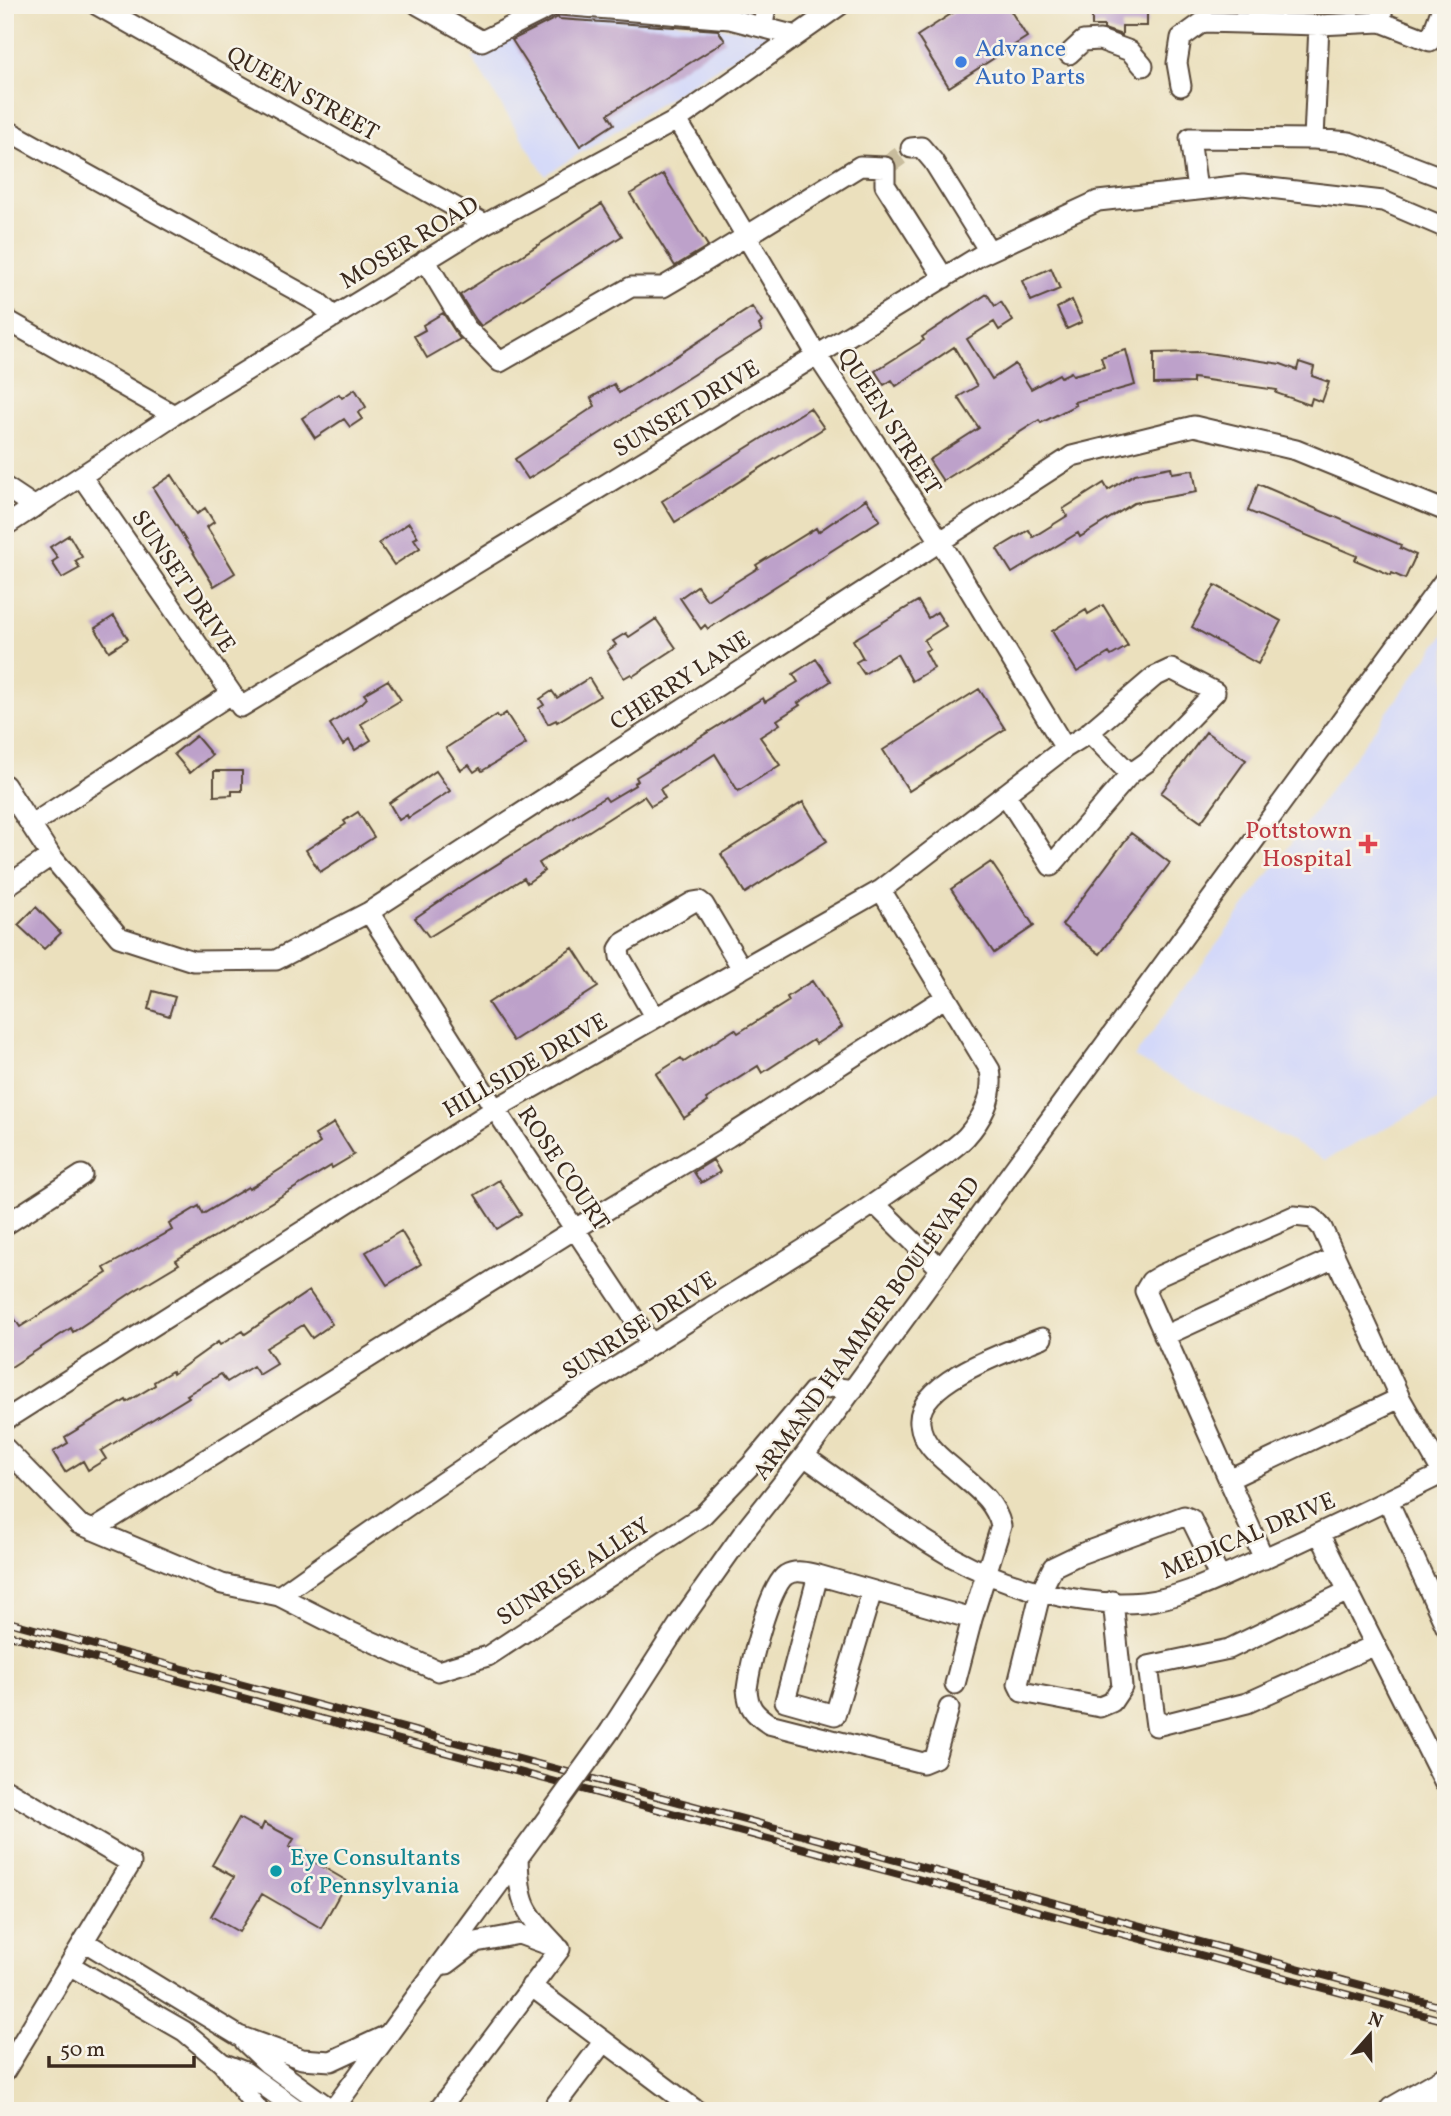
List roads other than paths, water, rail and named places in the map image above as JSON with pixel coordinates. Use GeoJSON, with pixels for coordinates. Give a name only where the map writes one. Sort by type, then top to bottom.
{"type":"FeatureCollection","features":[{"type":"Feature","properties":{"kind":"highway"},"geometry":{"type":"LineString","coordinates":[[1403,2106],[1446,2081]]}},
{"type":"Feature","properties":{"kind":"street","name":"QUEEN STREET"},"geometry":{"type":"LineString","coordinates":[[97,5],[485,224]]}},
{"type":"Feature","properties":{"kind":"street"},"geometry":{"type":"LineString","coordinates":[[418,5],[482,41],[554,5]]}},
{"type":"Feature","properties":{"kind":"street"},"geometry":{"type":"LineString","coordinates":[[560,5],[730,19],[796,36]]}},
{"type":"Feature","properties":{"kind":"street"},"geometry":{"type":"LineString","coordinates":[[763,27],[766,5]]}},
{"type":"Feature","properties":{"kind":"street","name":"MOSER ROAD"},"geometry":{"type":"LineString","coordinates":[[5,526],[174,415],[425,260],[485,224],[677,120],[840,5]]}},
{"type":"Feature","properties":{"kind":"street"},"geometry":{"type":"LineString","coordinates":[[1181,86],[1177,63],[1181,38],[1203,22],[1319,24],[1382,14],[1430,41],[1443,5]]}},
{"type":"Feature","properties":{"kind":"street"},"geometry":{"type":"LineString","coordinates":[[1314,139],[1319,24]]}},
{"type":"Feature","properties":{"kind":"street"},"geometry":{"type":"LineString","coordinates":[[1069,54],[1083,41],[1100,40],[1130,51],[1143,66]]}},
{"type":"Feature","properties":{"kind":"street","name":"QUEEN STREET"},"geometry":{"type":"LineString","coordinates":[[677,120],[818,357],[940,541],[1065,748]]}},
{"type":"Feature","properties":{"kind":"street"},"geometry":{"type":"LineString","coordinates":[[5,129],[319,303],[334,317]]}},
{"type":"Feature","properties":{"kind":"street"},"geometry":{"type":"LineString","coordinates":[[1197,190],[1190,138],[1314,139],[1349,142],[1446,179]]}},
{"type":"Feature","properties":{"kind":"street"},"geometry":{"type":"LineString","coordinates":[[911,148],[921,146],[933,161],[989,251]]}},
{"type":"Feature","properties":{"kind":"street"},"geometry":{"type":"LineString","coordinates":[[425,260],[466,328],[500,362],[632,287],[663,286],[860,166],[885,167],[885,185],[944,278]]}},
{"type":"Feature","properties":{"kind":"street","name":"SUNSET DRIVE"},"geometry":{"type":"LineString","coordinates":[[82,477],[241,707],[989,251],[1098,201],[1243,185],[1383,201],[1446,228]]}},
{"type":"Feature","properties":{"kind":"street"},"geometry":{"type":"LineString","coordinates":[[5,319],[174,415]]}},
{"type":"Feature","properties":{"kind":"street","name":"CHERRY LANE"},"geometry":{"type":"LineString","coordinates":[[5,785],[51,856],[119,937],[193,961],[276,960],[369,912],[1072,456],[1194,426],[1296,450],[1446,511]]}},
{"type":"Feature","properties":{"kind":"street"},"geometry":{"type":"LineString","coordinates":[[5,487],[35,507]]}},
{"type":"Feature","properties":{"kind":"street","name":"ARMAND HAMMER BOULEVARD"},"geometry":{"type":"LineString","coordinates":[[332,2110],[610,1731],[681,1621],[736,1543],[853,1390],[1446,579]]}},
{"type":"Feature","properties":{"kind":"street","name":"HILLSIDE DRIVE"},"geometry":{"type":"LineString","coordinates":[[5,1420],[495,1109],[881,890],[1089,732],[1154,677],[1171,669],[1215,692],[1147,762],[1130,774]]}},
{"type":"Feature","properties":{"kind":"street"},"geometry":{"type":"LineString","coordinates":[[31,825],[231,694]]}},
{"type":"Feature","properties":{"kind":"street"},"geometry":{"type":"LineString","coordinates":[[1005,794],[1051,866],[1130,774],[1089,732]]}},
{"type":"Feature","properties":{"kind":"street"},"geometry":{"type":"LineString","coordinates":[[5,887],[51,856]]}},
{"type":"Feature","properties":{"kind":"street","name":"SUNRISE DRIVE"},"geometry":{"type":"LineString","coordinates":[[279,1596],[406,1505],[651,1344],[875,1204],[966,1136],[990,1098],[993,1085],[990,1070],[881,890]]}},
{"type":"Feature","properties":{"kind":"street"},"geometry":{"type":"LineString","coordinates":[[655,1018],[620,957],[620,949],[623,943],[693,902],[699,901],[704,905],[742,969]]}},
{"type":"Feature","properties":{"kind":"street","name":"ROSE COURT"},"geometry":{"type":"LineString","coordinates":[[369,912],[495,1109],[651,1344]]}},
{"type":"Feature","properties":{"kind":"street"},"geometry":{"type":"LineString","coordinates":[[86,1527],[728,1138],[946,997]]}},
{"type":"Feature","properties":{"kind":"street"},"geometry":{"type":"LineString","coordinates":[[5,1225],[82,1175]]}},
{"type":"Feature","properties":{"kind":"street"},"geometry":{"type":"LineString","coordinates":[[875,1204],[941,1269]]}},
{"type":"Feature","properties":{"kind":"street"},"geometry":{"type":"LineString","coordinates":[[1264,1559],[1145,1291],[1151,1282],[1161,1275],[1294,1216],[1313,1218],[1322,1228],[1399,1398],[1445,1475]]}},
{"type":"Feature","properties":{"kind":"street"},"geometry":{"type":"LineString","coordinates":[[1164,1336],[1334,1258]]}},
{"type":"Feature","properties":{"kind":"street"},"geometry":{"type":"LineString","coordinates":[[955,1684],[1001,1526],[998,1513],[991,1502],[931,1449],[919,1422],[922,1412],[936,1391],[957,1374],[1042,1338]]}},
{"type":"Feature","properties":{"kind":"street","name":"SUNRISE ALLEY"},"geometry":{"type":"LineString","coordinates":[[279,1596],[346,1630],[438,1671],[488,1656],[703,1515],[751,1465],[813,1391],[831,1387],[853,1390]]}},
{"type":"Feature","properties":{"kind":"street"},"geometry":{"type":"LineString","coordinates":[[1229,1479],[1399,1398]]}},
{"type":"Feature","properties":{"kind":"street"},"geometry":{"type":"LineString","coordinates":[[5,1448],[86,1527],[222,1584],[279,1596]]}},
{"type":"Feature","properties":{"kind":"street","name":"MEDICAL DRIVE"},"geometry":{"type":"LineString","coordinates":[[804,1456],[955,1558],[1041,1591],[1093,1602],[1144,1602],[1191,1590],[1320,1535],[1445,1475]]}},
{"type":"Feature","properties":{"kind":"street"},"geometry":{"type":"LineString","coordinates":[[1388,1501],[1446,1627]]}},
{"type":"Feature","properties":{"kind":"street"},"geometry":{"type":"LineString","coordinates":[[1113,1601],[1122,1688],[1112,1702],[1100,1707],[1022,1692],[1018,1684],[1041,1591],[1053,1567],[1080,1554],[1184,1516],[1191,1519],[1220,1578]]}},
{"type":"Feature","properties":{"kind":"street"},"geometry":{"type":"LineString","coordinates":[[1320,1535],[1444,1782],[1446,1781]]}},
{"type":"Feature","properties":{"kind":"street"},"geometry":{"type":"LineString","coordinates":[[949,1708],[935,1758],[923,1763],[769,1724],[754,1713],[748,1702],[747,1689],[772,1593],[784,1576],[794,1572],[818,1575],[972,1619]]}},
{"type":"Feature","properties":{"kind":"street"},"geometry":{"type":"LineString","coordinates":[[818,1575],[785,1701],[835,1715],[872,1591]]}},
{"type":"Feature","properties":{"kind":"street"},"geometry":{"type":"LineString","coordinates":[[1348,1591],[1228,1649],[1148,1666],[1156,1726],[1247,1703],[1375,1645]]}},
{"type":"Feature","properties":{"kind":"street"},"geometry":{"type":"LineString","coordinates":[[5,1789],[131,1863],[5,2071]]}},
{"type":"Feature","properties":{"kind":"street"},"geometry":{"type":"LineString","coordinates":[[518,1857],[519,1889],[531,1919],[559,1949]]}},
{"type":"Feature","properties":{"kind":"street"},"geometry":{"type":"LineString","coordinates":[[429,1978],[476,1942],[519,1934],[559,1949]]}},
{"type":"Feature","properties":{"kind":"street"},"geometry":{"type":"LineString","coordinates":[[85,1942],[239,2036],[302,2059],[331,2061],[388,2034]]}},
{"type":"Feature","properties":{"kind":"street"},"geometry":{"type":"LineString","coordinates":[[438,2111],[559,1949]]}},
{"type":"Feature","properties":{"kind":"street"},"geometry":{"type":"LineString","coordinates":[[71,1966],[184,2031],[222,2063],[259,2111]]}},
{"type":"Feature","properties":{"kind":"street"},"geometry":{"type":"LineString","coordinates":[[531,1986],[697,2111]]}},
{"type":"Feature","properties":{"kind":"street"},"geometry":{"type":"LineString","coordinates":[[239,2036],[267,2063],[332,2110]]}},
{"type":"Feature","properties":{"kind":"street"},"geometry":{"type":"LineString","coordinates":[[551,2111],[604,2041]]}},
{"type":"Feature","properties":{"kind":"street"},"geometry":{"type":"LineString","coordinates":[[222,2063],[244,2072],[299,2111]]}},
{"type":"Feature","properties":{"kind":"tunnel"},"geometry":{"type":"LineString","coordinates":[[885,167],[911,148]]}},
{"type":"Feature","properties":{"kind":"railway"},"geometry":{"type":"LineString","coordinates":[[5,1621],[1446,2008]]}},
{"type":"Feature","properties":{"kind":"railway"},"geometry":{"type":"LineString","coordinates":[[5,1634],[1446,2021]]}},
{"type":"Feature","properties":{"kind":"place","name":"Advance Auto Parts"},"geometry":{"type":"Point","coordinates":[961,62]}},
{"type":"Feature","properties":{"kind":"place","name":"Pottstown Hospital"},"geometry":{"type":"Point","coordinates":[1368,844]}},
{"type":"Feature","properties":{"kind":"place","name":"Eye Consultants of Pennsylvania"},"geometry":{"type":"Point","coordinates":[276,1871]}}]}
